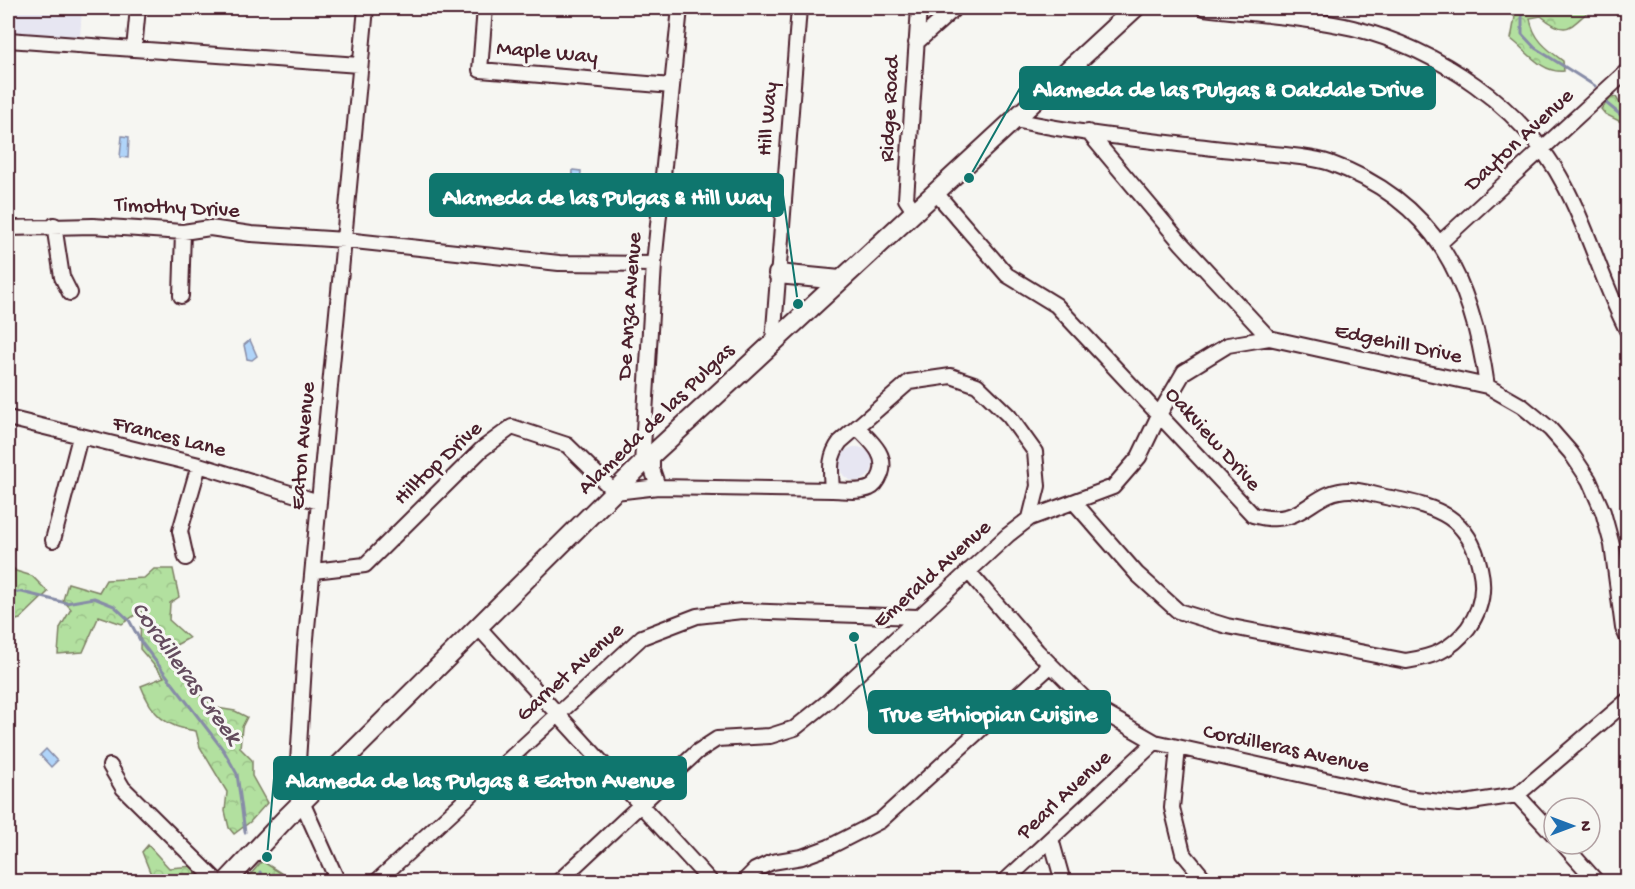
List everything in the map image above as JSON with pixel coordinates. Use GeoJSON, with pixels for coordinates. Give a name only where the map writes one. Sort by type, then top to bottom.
{"type":"FeatureCollection","features":[{"type":"Feature","properties":{"kind":"main road","name":"Alameda de las Pulgas"},"geometry":{"type":"LineString","coordinates":[[226,882],[302,802],[647,460],[1135,8]]}},
{"type":"Feature","properties":{"kind":"main road"},"geometry":{"type":"LineString","coordinates":[[778,274],[840,280]]}},
{"type":"Feature","properties":{"kind":"street"},"geometry":{"type":"LineString","coordinates":[[134,49],[138,8]]}},
{"type":"Feature","properties":{"kind":"street","name":"Eaton Avenue"},"geometry":{"type":"LineString","coordinates":[[338,882],[302,802],[297,778],[305,649],[366,8]]}},
{"type":"Feature","properties":{"kind":"street","name":"Maple Way"},"geometry":{"type":"LineString","coordinates":[[485,8],[480,70],[672,86]]}},
{"type":"Feature","properties":{"kind":"street","name":"De Anza Avenue"},"geometry":{"type":"LineString","coordinates":[[647,460],[654,264],[680,8]]}},
{"type":"Feature","properties":{"kind":"street","name":"Hill Way"},"geometry":{"type":"LineString","coordinates":[[773,342],[799,8]]}},
{"type":"Feature","properties":{"kind":"street","name":"Ridge Road"},"geometry":{"type":"LineString","coordinates":[[914,211],[906,200],[919,8]]}},
{"type":"Feature","properties":{"kind":"street"},"geometry":{"type":"LineString","coordinates":[[916,43],[955,8]]}},
{"type":"Feature","properties":{"kind":"street"},"geometry":{"type":"LineString","coordinates":[[1204,8],[1352,28],[1390,40],[1423,55],[1477,86],[1519,122],[1543,149],[1565,185],[1604,281],[1628,332]]}},
{"type":"Feature","properties":{"kind":"street"},"geometry":{"type":"LineString","coordinates":[[8,40],[359,65]]}},
{"type":"Feature","properties":{"kind":"street","name":"Dayton Avenue"},"geometry":{"type":"LineString","coordinates":[[1441,242],[1628,69]]}},
{"type":"Feature","properties":{"kind":"street"},"geometry":{"type":"LineString","coordinates":[[1015,120],[1088,132],[1328,162],[1395,195],[1419,216],[1441,242],[1457,275],[1471,314],[1487,386]]}},
{"type":"Feature","properties":{"kind":"street"},"geometry":{"type":"LineString","coordinates":[[1088,132],[1182,244],[1269,339]]}},
{"type":"Feature","properties":{"kind":"street","name":"Oakview Drive"},"geometry":{"type":"LineString","coordinates":[[936,193],[1007,275],[1056,305],[1160,413],[1253,515],[1271,520],[1296,516],[1329,494],[1350,490],[1424,504],[1443,512],[1465,529],[1477,552],[1484,585],[1476,617],[1456,644],[1437,655],[1406,661],[1227,626],[1178,611],[1137,574],[1074,502]]}},
{"type":"Feature","properties":{"kind":"street"},"geometry":{"type":"LineString","coordinates":[[54,225],[62,277],[70,293]]}},
{"type":"Feature","properties":{"kind":"street","name":"Timothy Drive"},"geometry":{"type":"LineString","coordinates":[[8,228],[54,225],[183,232],[210,228],[286,238],[345,240],[559,263],[654,264]]}},
{"type":"Feature","properties":{"kind":"street"},"geometry":{"type":"LineString","coordinates":[[181,296],[183,232]]}},
{"type":"Feature","properties":{"kind":"street","name":"Edgehill Drive"},"geometry":{"type":"LineString","coordinates":[[1269,339],[1487,386],[1522,406],[1550,429],[1571,453],[1589,480],[1603,512],[1612,545],[1623,628],[1628,639]]}},
{"type":"Feature","properties":{"kind":"street","name":"Emerald Avenue"},"geometry":{"type":"LineString","coordinates":[[558,882],[697,752],[717,739],[770,736],[795,728],[825,704],[968,571],[1030,518],[1113,487],[1138,458],[1160,413],[1184,372],[1228,345],[1269,339]]}},
{"type":"Feature","properties":{"kind":"street"},"geometry":{"type":"LineString","coordinates":[[832,490],[830,462],[832,452],[856,427],[909,382],[951,376],[977,385],[1009,416],[1035,452],[1038,486],[1030,518]]}},
{"type":"Feature","properties":{"kind":"street","name":"Frances Lane"},"geometry":{"type":"LineString","coordinates":[[8,418],[199,465],[320,502]]}},
{"type":"Feature","properties":{"kind":"street","name":"Hilltop Drive"},"geometry":{"type":"LineString","coordinates":[[314,571],[365,565],[482,449],[512,427],[567,445],[615,492]]}},
{"type":"Feature","properties":{"kind":"street"},"geometry":{"type":"LineString","coordinates":[[615,492],[658,487],[832,490],[872,488],[879,480],[882,470],[879,451],[856,427]]}},
{"type":"Feature","properties":{"kind":"street"},"geometry":{"type":"LineString","coordinates":[[53,540],[80,437]]}},
{"type":"Feature","properties":{"kind":"street"},"geometry":{"type":"LineString","coordinates":[[647,460],[658,487]]}},
{"type":"Feature","properties":{"kind":"street"},"geometry":{"type":"LineString","coordinates":[[186,558],[180,531],[199,465]]}},
{"type":"Feature","properties":{"kind":"street","name":"Cordilleras Avenue"},"geometry":{"type":"LineString","coordinates":[[968,571],[1050,666],[1092,706],[1155,742],[1406,798],[1458,804],[1517,795]]}},
{"type":"Feature","properties":{"kind":"street","name":"Garnet Avenue"},"geometry":{"type":"LineString","coordinates":[[376,882],[642,637],[697,615],[742,611],[918,617]]}},
{"type":"Feature","properties":{"kind":"street"},"geometry":{"type":"LineString","coordinates":[[479,628],[711,882]]}},
{"type":"Feature","properties":{"kind":"street"},"geometry":{"type":"LineString","coordinates":[[743,882],[755,870],[772,862],[802,856],[829,847],[880,821],[1050,666]]}},
{"type":"Feature","properties":{"kind":"street"},"geometry":{"type":"LineString","coordinates":[[1542,822],[1517,795],[1628,700]]}},
{"type":"Feature","properties":{"kind":"street","name":"Pearl Avenue"},"geometry":{"type":"LineString","coordinates":[[1004,882],[1155,742]]}},
{"type":"Feature","properties":{"kind":"street"},"geometry":{"type":"LineString","coordinates":[[1178,748],[1172,808],[1183,853],[1207,882]]}},
{"type":"Feature","properties":{"kind":"street"},"geometry":{"type":"LineString","coordinates":[[110,766],[123,788],[218,882]]}},
{"type":"Feature","properties":{"kind":"street"},"geometry":{"type":"LineString","coordinates":[[1051,839],[1063,882]]}},
{"type":"Feature","properties":{"kind":"street"},"geometry":{"type":"LineString","coordinates":[[1574,856],[1597,882]]}},
{"type":"Feature","properties":{"kind":"shaded area"},"geometry":{"type":"Polygon","coordinates":[[[8,8],[82,8],[80,38],[8,33],[8,8]]]}},
{"type":"Feature","properties":{"kind":"shaded area"},"geometry":{"type":"Polygon","coordinates":[[[856,447],[868,452],[873,464],[868,476],[856,481],[844,476],[839,464],[844,452],[856,447]]]}},
{"type":"Feature","properties":{"kind":"green space"},"geometry":{"type":"Polygon","coordinates":[[[1503,8],[1593,8],[1574,24],[1564,28],[1550,23],[1541,16],[1530,18],[1538,38],[1546,48],[1563,61],[1564,71],[1556,71],[1535,61],[1511,39],[1515,17],[1503,8]]]}},
{"type":"Feature","properties":{"kind":"green space"},"geometry":{"type":"Polygon","coordinates":[[[1616,97],[1627,115],[1627,125],[1605,114],[1601,109],[1611,98],[1616,97]]]}},
{"type":"Feature","properties":{"kind":"green space"},"geometry":{"type":"Polygon","coordinates":[[[8,563],[16,571],[32,576],[48,592],[20,619],[8,622],[8,563]]]}},
{"type":"Feature","properties":{"kind":"green space"},"geometry":{"type":"Polygon","coordinates":[[[154,569],[173,569],[179,597],[170,603],[169,620],[189,638],[174,646],[177,669],[190,672],[191,688],[217,708],[235,711],[247,717],[242,727],[240,748],[252,760],[252,776],[267,803],[250,822],[234,834],[229,828],[225,811],[227,792],[200,747],[196,731],[168,723],[155,712],[145,696],[141,686],[164,677],[140,649],[141,611],[122,624],[99,616],[83,652],[58,654],[60,628],[71,609],[63,600],[68,583],[99,592],[106,580],[144,578],[154,569]]]}},
{"type":"Feature","properties":{"kind":"green space"},"geometry":{"type":"Polygon","coordinates":[[[148,845],[169,868],[195,866],[202,876],[198,881],[132,882],[135,876],[152,877],[142,852],[148,845]]]}},
{"type":"Feature","properties":{"kind":"green space"},"geometry":{"type":"Polygon","coordinates":[[[262,861],[290,879],[290,881],[245,881],[262,861]]]}},
{"type":"Feature","properties":{"kind":"water"},"geometry":{"type":"Polygon","coordinates":[[[122,136],[129,137],[128,158],[120,157],[122,136]]]}},
{"type":"Feature","properties":{"kind":"water"},"geometry":{"type":"Polygon","coordinates":[[[573,170],[581,171],[580,188],[572,187],[573,170]]]}},
{"type":"Feature","properties":{"kind":"water"},"geometry":{"type":"Polygon","coordinates":[[[250,340],[257,356],[252,360],[247,359],[244,345],[250,340]]]}},
{"type":"Feature","properties":{"kind":"water"},"geometry":{"type":"Polygon","coordinates":[[[46,749],[57,761],[51,767],[40,755],[46,749]]]}},
{"type":"Feature","properties":{"kind":"waterway"},"geometry":{"type":"LineString","coordinates":[[1518,8],[1522,10],[1522,34],[1535,48],[1595,86]]}},
{"type":"Feature","properties":{"kind":"waterway"},"geometry":{"type":"LineString","coordinates":[[1606,103],[1628,121]]}},
{"type":"Feature","properties":{"kind":"waterway","name":"Cordilleras Creek"},"geometry":{"type":"LineString","coordinates":[[8,592],[22,592],[66,603],[94,598],[114,606],[129,620],[141,642],[224,751],[237,774],[245,832]]}},
{"type":"Feature","properties":{"kind":"waterway","name":"Cordilleras Creek"},"geometry":{"type":"LineString","coordinates":[[260,872],[265,882]]}},
{"type":"Feature","properties":{"kind":"place","name":"Alameda de las Pulgas & Oakdale Drive"},"geometry":{"type":"Point","coordinates":[969,178]}},
{"type":"Feature","properties":{"kind":"place","name":"Alameda de las Pulgas & Hill Way"},"geometry":{"type":"Point","coordinates":[798,304]}},
{"type":"Feature","properties":{"kind":"place","name":"True Ethiopian Cuisine"},"geometry":{"type":"Point","coordinates":[854,637]}},
{"type":"Feature","properties":{"kind":"place","name":"Alameda de las Pulgas & Eaton Avenue"},"geometry":{"type":"Point","coordinates":[267,857]}}]}
